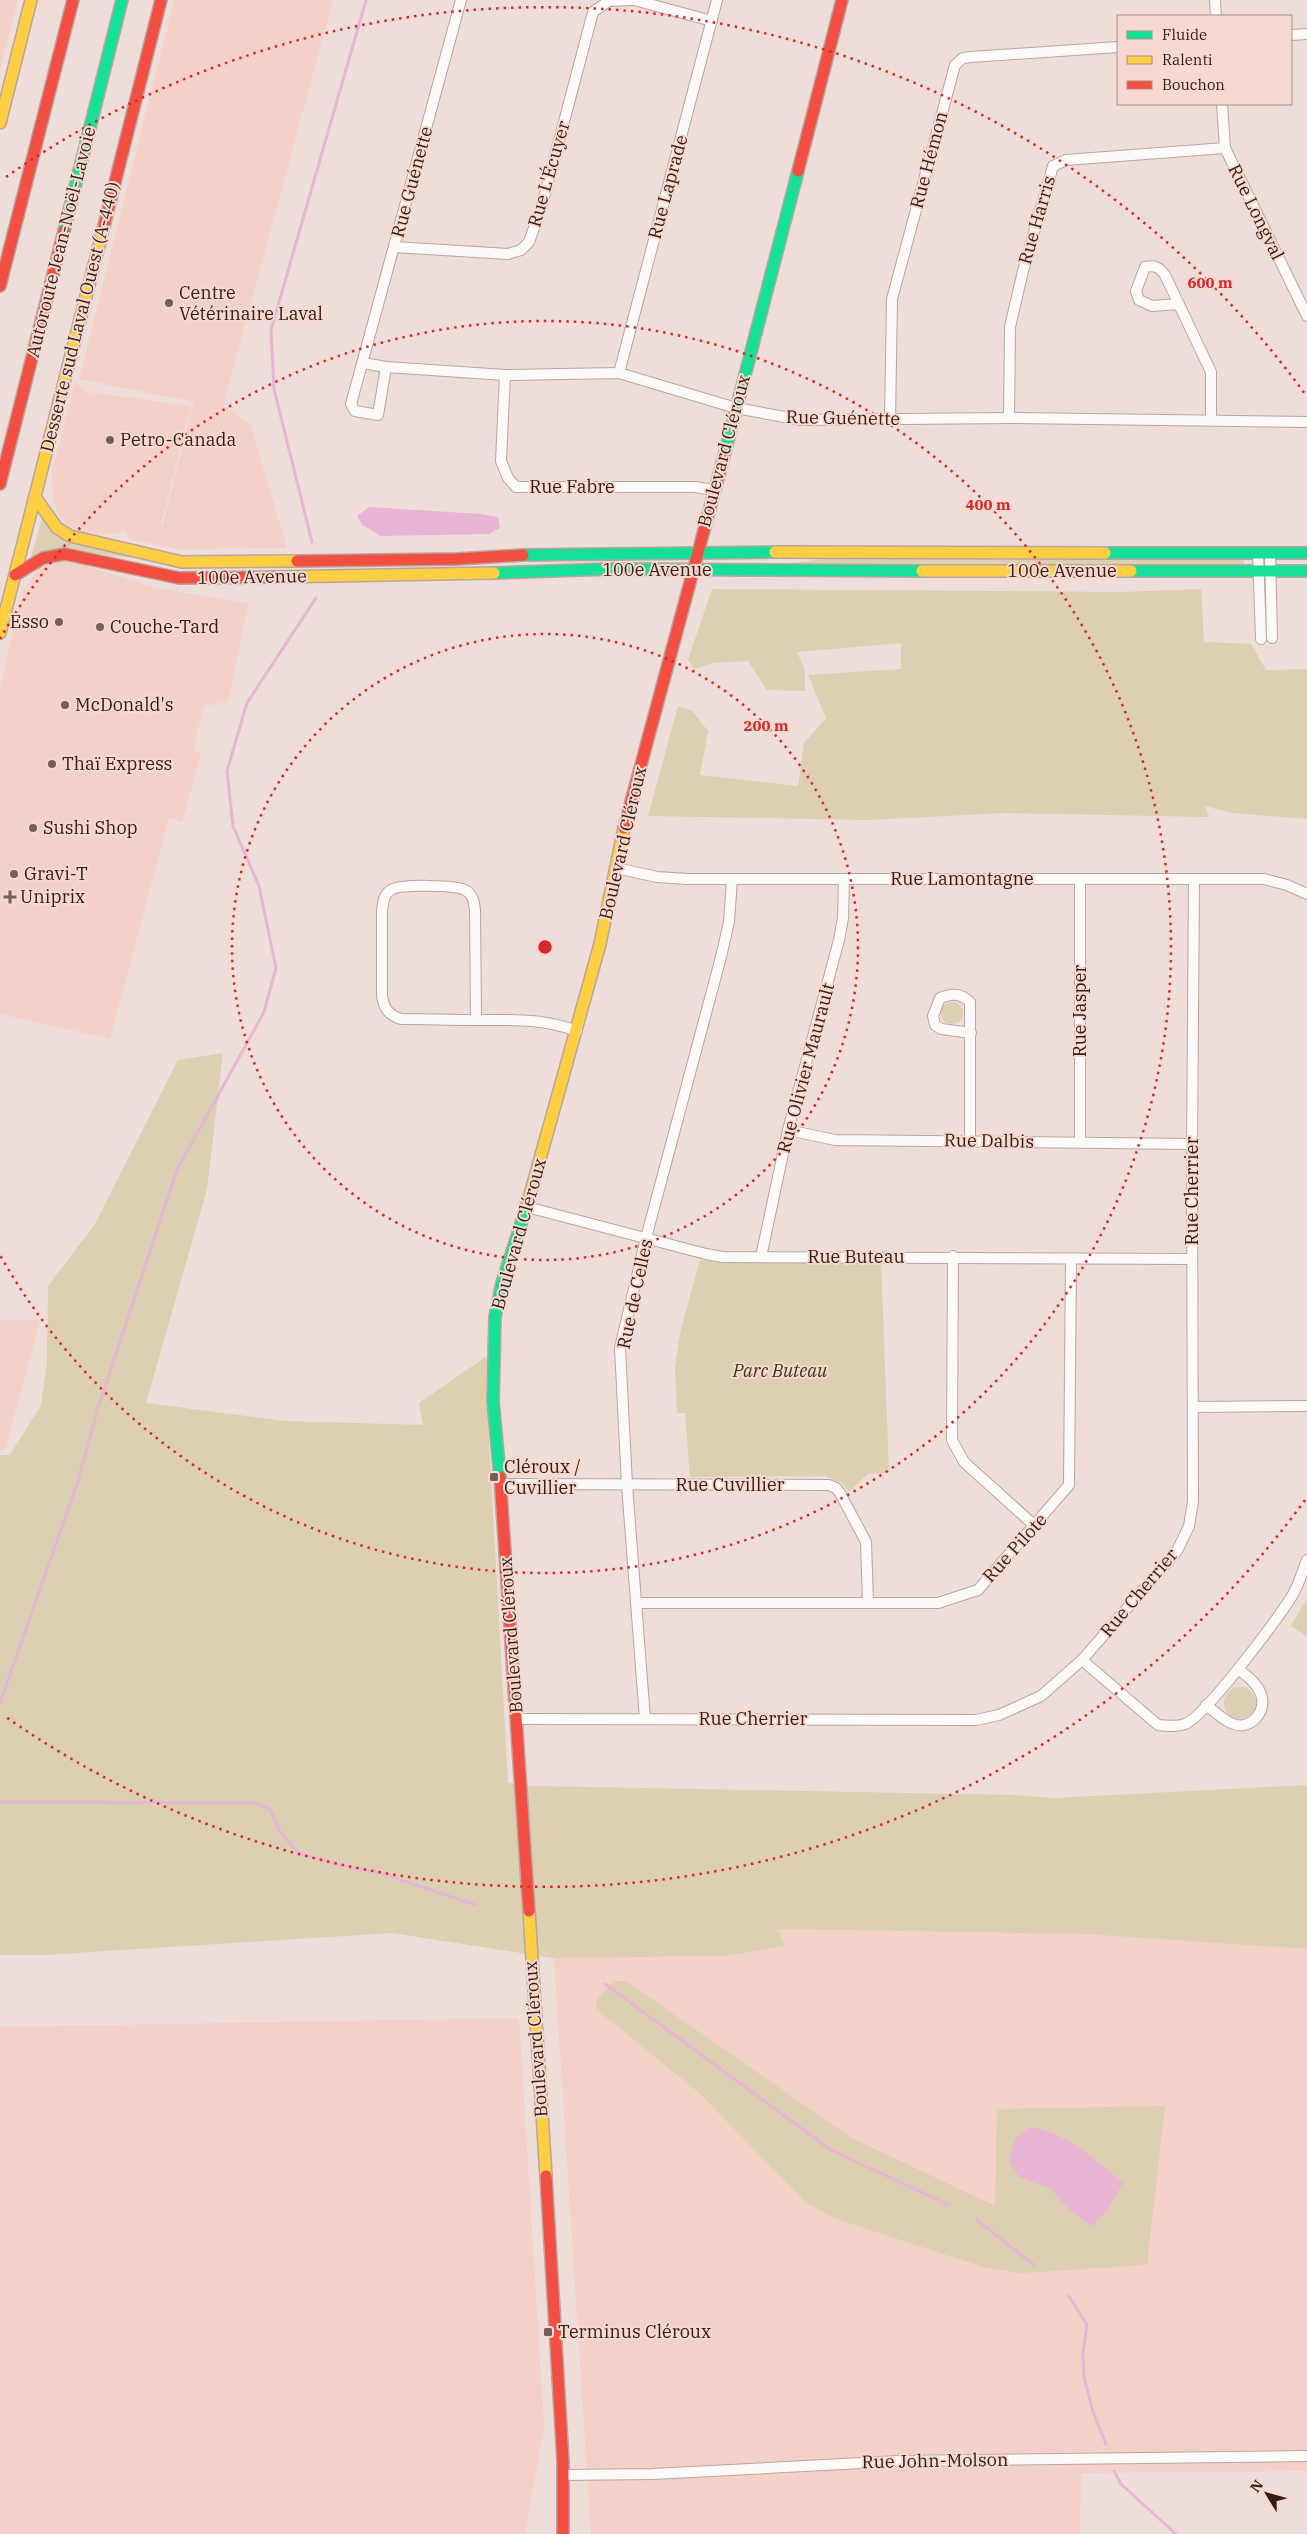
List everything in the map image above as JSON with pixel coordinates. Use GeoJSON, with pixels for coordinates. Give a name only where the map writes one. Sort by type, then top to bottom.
{"type":"FeatureCollection","features":[{"type":"Feature","properties":{"kind":"main road"},"geometry":{"type":"LineString","coordinates":[[0,123],[31,0]]}},
{"type":"Feature","properties":{"kind":"main road"},"geometry":{"type":"LineString","coordinates":[[0,286],[73,0]]}},
{"type":"Feature","properties":{"kind":"main road","name":"Autoroute Jean-Noël-Lavoie"},"geometry":{"type":"LineString","coordinates":[[0,484],[122,0]]}},
{"type":"Feature","properties":{"kind":"main road","name":"Desserte sud Laval Ouest (A-440)"},"geometry":{"type":"LineString","coordinates":[[0,633],[161,0]]}},
{"type":"Feature","properties":{"kind":"main road","name":"Boulevard Cléroux"},"geometry":{"type":"LineString","coordinates":[[563,2534],[563,2475],[516,1720],[493,1401],[495,1317],[502,1283],[527,1207],[600,944],[628,812],[694,570],[842,0]]}},
{"type":"Feature","properties":{"kind":"main road","name":"100e Avenue"},"geometry":{"type":"LineString","coordinates":[[35,497],[56,528],[70,536],[182,562],[447,560],[522,555],[698,552],[1307,553]]}},
{"type":"Feature","properties":{"kind":"main road","name":"100e Avenue"},"geometry":{"type":"LineString","coordinates":[[15,575],[44,558],[65,554],[179,578],[431,575],[610,569],[1307,571]]}},
{"type":"Feature","properties":{"kind":"street","name":"Rue Guénette"},"geometry":{"type":"LineString","coordinates":[[386,367],[380,412],[374,416],[355,411],[351,404],[460,0]]}},
{"type":"Feature","properties":{"kind":"street","name":"Rue L'Écuyer"},"geometry":{"type":"LineString","coordinates":[[394,246],[508,254],[521,250],[529,242],[542,205],[593,12],[609,1],[632,0],[712,22]]}},
{"type":"Feature","properties":{"kind":"street","name":"Rue Laprade"},"geometry":{"type":"LineString","coordinates":[[619,374],[717,0]]}},
{"type":"Feature","properties":{"kind":"street"},"geometry":{"type":"LineString","coordinates":[[1215,0],[1216,15]]}},
{"type":"Feature","properties":{"kind":"street"},"geometry":{"type":"LineString","coordinates":[[1292,35],[1307,34]]}},
{"type":"Feature","properties":{"kind":"street","name":"Rue Hémon"},"geometry":{"type":"LineString","coordinates":[[890,419],[892,299],[955,65],[963,58],[971,57],[1117,47]]}},
{"type":"Feature","properties":{"kind":"street","name":"Rue Longval"},"geometry":{"type":"LineString","coordinates":[[1222,105],[1225,148],[1307,316]]}},
{"type":"Feature","properties":{"kind":"street","name":"Rue Harris"},"geometry":{"type":"LineString","coordinates":[[1009,418],[1010,327],[1023,270],[1053,166],[1066,160],[1225,148]]}},
{"type":"Feature","properties":{"kind":"street"},"geometry":{"type":"LineString","coordinates":[[1179,304],[1152,306],[1139,300],[1136,291],[1145,267],[1159,268],[1179,304],[1211,372],[1212,419]]}},
{"type":"Feature","properties":{"kind":"street","name":"Rue Guénette"},"geometry":{"type":"LineString","coordinates":[[362,363],[386,367],[505,375],[619,374],[736,408],[801,420],[1009,418],[1212,419],[1307,422]]}},
{"type":"Feature","properties":{"kind":"street","name":"Rue Fabre"},"geometry":{"type":"LineString","coordinates":[[505,375],[501,461],[508,478],[516,487],[696,487],[714,490]]}},
{"type":"Feature","properties":{"kind":"street"},"geometry":{"type":"LineString","coordinates":[[1258,553],[1261,639]]}},
{"type":"Feature","properties":{"kind":"street"},"geometry":{"type":"LineString","coordinates":[[1270,553],[1272,638]]}},
{"type":"Feature","properties":{"kind":"street","name":"Rue Lamontagne"},"geometry":{"type":"LineString","coordinates":[[616,868],[656,877],[732,879],[1264,879],[1287,885],[1307,894]]}},
{"type":"Feature","properties":{"kind":"street","name":"Rue Cherrier"},"geometry":{"type":"LineString","coordinates":[[516,1720],[976,1720],[999,1715],[1041,1696],[1082,1660],[1177,1551],[1188,1526],[1193,1501],[1192,1144],[1194,878]]}},
{"type":"Feature","properties":{"kind":"street","name":"Rue de Celles"},"geometry":{"type":"LineString","coordinates":[[645,1719],[627,1485],[620,1348],[646,1238],[730,922],[732,879]]}},
{"type":"Feature","properties":{"kind":"street","name":"Rue Olivier Maurault"},"geometry":{"type":"LineString","coordinates":[[761,1257],[788,1130],[839,940],[843,918],[844,879]]}},
{"type":"Feature","properties":{"kind":"street","name":"Rue Jasper"},"geometry":{"type":"LineString","coordinates":[[1080,879],[1080,1142]]}},
{"type":"Feature","properties":{"kind":"street"},"geometry":{"type":"LineString","coordinates":[[476,1020],[475,910],[473,897],[466,890],[456,888],[400,886],[390,891],[383,899],[382,911],[383,1006],[394,1016],[401,1019],[476,1020],[538,1020],[577,1031]]}},
{"type":"Feature","properties":{"kind":"street"},"geometry":{"type":"LineString","coordinates":[[970,1141],[971,1033],[970,1002],[963,996],[951,994],[940,998],[934,1016],[935,1025],[941,1029],[971,1033]]}},
{"type":"Feature","properties":{"kind":"street","name":"Rue Dalbis"},"geometry":{"type":"LineString","coordinates":[[788,1130],[835,1140],[1192,1144]]}},
{"type":"Feature","properties":{"kind":"street","name":"Rue Buteau"},"geometry":{"type":"LineString","coordinates":[[527,1207],[706,1254],[761,1257],[1192,1258]]}},
{"type":"Feature","properties":{"kind":"street"},"geometry":{"type":"LineString","coordinates":[[953,1256],[952,1440],[964,1462],[1035,1526]]}},
{"type":"Feature","properties":{"kind":"street","name":"Rue Pilote"},"geometry":{"type":"LineString","coordinates":[[636,1604],[938,1603],[978,1590],[1063,1495],[1069,1485],[1071,1475],[1071,1259]]}},
{"type":"Feature","properties":{"kind":"street"},"geometry":{"type":"LineString","coordinates":[[1194,1407],[1307,1406]]}},
{"type":"Feature","properties":{"kind":"street","name":"Rue Cuvillier"},"geometry":{"type":"LineString","coordinates":[[500,1484],[821,1485],[836,1488],[866,1542],[868,1603]]}},
{"type":"Feature","properties":{"kind":"street"},"geometry":{"type":"LineString","coordinates":[[1082,1660],[1158,1725],[1171,1727],[1186,1724],[1206,1705],[1271,1629],[1294,1593],[1307,1560]]}},
{"type":"Feature","properties":{"kind":"street"},"geometry":{"type":"LineString","coordinates":[[1206,1705],[1232,1724],[1244,1725],[1257,1717],[1263,1705],[1262,1696],[1258,1687],[1238,1669]]}},
{"type":"Feature","properties":{"kind":"street","name":"Rue John-Molson"},"geometry":{"type":"LineString","coordinates":[[563,2475],[653,2474],[899,2460],[1307,2456]]}},
{"type":"Feature","properties":{"kind":"shaded area"},"geometry":{"type":"Polygon","coordinates":[[[0,0],[18,0],[0,69],[0,0]]]}},
{"type":"Feature","properties":{"kind":"shaded area"},"geometry":{"type":"Polygon","coordinates":[[[174,0],[333,0],[223,405],[250,423],[287,548],[180,549],[131,540],[125,532],[96,535],[76,530],[65,524],[57,513],[53,498],[52,472],[75,382],[86,392],[191,406],[161,524],[163,525],[194,402],[79,379],[174,0]]]}},
{"type":"Feature","properties":{"kind":"shaded area"},"geometry":{"type":"Polygon","coordinates":[[[369,507],[481,514],[498,517],[500,528],[489,534],[381,536],[362,525],[357,516],[369,507]]]}},
{"type":"Feature","properties":{"kind":"shaded area"},"geometry":{"type":"Polygon","coordinates":[[[63,561],[84,565],[155,588],[248,604],[228,702],[204,706],[193,750],[201,753],[182,823],[169,817],[110,1039],[0,1014],[0,688],[23,590],[40,567],[63,561]]]}},
{"type":"Feature","properties":{"kind":"shaded area"},"geometry":{"type":"Polygon","coordinates":[[[0,1320],[40,1320],[5,1450],[0,1450],[0,1320]]]}},
{"type":"Feature","properties":{"kind":"shaded area"},"geometry":{"type":"Polygon","coordinates":[[[777,1929],[1084,1934],[1307,1949],[1307,2471],[1081,2473],[1080,2534],[591,2534],[554,1958],[726,1956],[785,1945],[777,1929]]]}},
{"type":"Feature","properties":{"kind":"shaded area"},"geometry":{"type":"Polygon","coordinates":[[[519,2018],[544,2426],[525,2534],[0,2534],[0,2027],[519,2018]]]}},
{"type":"Feature","properties":{"kind":"shaded area"},"geometry":{"type":"Polygon","coordinates":[[[1029,2127],[1055,2134],[1068,2141],[1091,2156],[1123,2183],[1107,2210],[1092,2226],[1070,2211],[1051,2189],[1019,2177],[1009,2161],[1015,2139],[1029,2127]]]}},
{"type":"Feature","properties":{"kind":"green space"},"geometry":{"type":"Polygon","coordinates":[[[42,518],[131,558],[72,550],[31,557],[42,518]]]}},
{"type":"Feature","properties":{"kind":"green space"},"geometry":{"type":"Polygon","coordinates":[[[831,558],[1244,559],[1243,566],[785,564],[831,558]]]}},
{"type":"Feature","properties":{"kind":"green space"},"geometry":{"type":"Polygon","coordinates":[[[712,589],[1124,592],[1201,589],[1204,642],[1251,644],[1266,670],[1307,669],[1307,819],[1233,813],[1205,806],[1209,817],[1004,813],[868,820],[648,816],[678,706],[692,711],[708,731],[700,775],[798,786],[804,743],[826,718],[808,675],[901,669],[901,643],[797,652],[805,671],[805,691],[767,690],[748,661],[713,663],[694,669],[688,660],[712,589]]]}},
{"type":"Feature","properties":{"kind":"green space"},"geometry":{"type":"Polygon","coordinates":[[[952,1002],[962,1009],[963,1013],[956,1023],[952,1024],[942,1017],[941,1013],[948,1003],[952,1002]]]}},
{"type":"Feature","properties":{"kind":"green space"},"geometry":{"type":"Polygon","coordinates":[[[223,1053],[207,1189],[146,1403],[285,1421],[423,1425],[419,1403],[487,1356],[486,1387],[508,1783],[533,1786],[1014,1795],[1055,1798],[1307,1785],[1307,1949],[1084,1934],[778,1929],[785,1946],[726,1956],[554,1958],[392,1933],[44,1955],[0,1955],[0,1455],[10,1455],[41,1405],[47,1363],[48,1286],[95,1224],[178,1060],[223,1053]]]}},
{"type":"Feature","properties":{"kind":"green space","name":"Parc Buteau"},"geometry":{"type":"Polygon","coordinates":[[[700,1260],[881,1263],[889,1473],[868,1474],[849,1492],[842,1483],[825,1476],[690,1477],[685,1413],[677,1413],[675,1367],[681,1329],[700,1260]]]}},
{"type":"Feature","properties":{"kind":"green space"},"geometry":{"type":"Polygon","coordinates":[[[1307,1598],[1307,1636],[1291,1626],[1307,1598]]]}},
{"type":"Feature","properties":{"kind":"green space"},"geometry":{"type":"Polygon","coordinates":[[[1240,1687],[1246,1688],[1251,1692],[1255,1697],[1255,1709],[1251,1714],[1246,1718],[1240,1719],[1234,1718],[1229,1714],[1225,1709],[1224,1703],[1225,1697],[1229,1692],[1234,1688],[1240,1687]]]}},
{"type":"Feature","properties":{"kind":"green space"},"geometry":{"type":"Polygon","coordinates":[[[615,1981],[626,1981],[850,2137],[995,2206],[997,2109],[1165,2106],[1147,2265],[1021,2273],[983,2267],[831,2217],[806,2202],[698,2092],[596,2009],[597,1999],[615,1981]]]}},
{"type":"Feature","properties":{"kind":"waterway"},"geometry":{"type":"LineString","coordinates":[[312,542],[274,389],[271,330],[366,0]]}},
{"type":"Feature","properties":{"kind":"waterway"},"geometry":{"type":"LineString","coordinates":[[0,1703],[77,1484],[98,1408],[177,1170],[264,1012],[276,968],[259,886],[233,826],[227,771],[247,703],[316,598]]}},
{"type":"Feature","properties":{"kind":"waterway"},"geometry":{"type":"LineString","coordinates":[[0,1802],[256,1803],[270,1809],[280,1832],[299,1853],[339,1865],[383,1874],[476,1905]]}},
{"type":"Feature","properties":{"kind":"waterway"},"geometry":{"type":"LineString","coordinates":[[605,1984],[831,2150],[949,2205]]}},
{"type":"Feature","properties":{"kind":"waterway"},"geometry":{"type":"LineString","coordinates":[[977,2220],[1034,2265]]}},
{"type":"Feature","properties":{"kind":"waterway"},"geometry":{"type":"LineString","coordinates":[[1069,2296],[1087,2325],[1083,2353],[1084,2377],[1093,2412],[1106,2444]]}},
{"type":"Feature","properties":{"kind":"waterway"},"geometry":{"type":"LineString","coordinates":[[1114,2471],[1121,2484],[1176,2534]]}},
{"type":"Feature","properties":{"kind":"traffic: fast"},"geometry":{"type":"LineString","coordinates":[[64,231],[122,0]]}},
{"type":"Feature","properties":{"kind":"traffic: fast"},"geometry":{"type":"LineString","coordinates":[[724,456],[798,171]]}},
{"type":"Feature","properties":{"kind":"traffic: fast"},"geometry":{"type":"LineString","coordinates":[[523,555],[775,552]]}},
{"type":"Feature","properties":{"kind":"traffic: fast"},"geometry":{"type":"LineString","coordinates":[[1105,553],[1307,553]]}},
{"type":"Feature","properties":{"kind":"traffic: fast"},"geometry":{"type":"LineString","coordinates":[[494,573],[610,569],[922,571]]}},
{"type":"Feature","properties":{"kind":"traffic: fast"},"geometry":{"type":"LineString","coordinates":[[1131,571],[1307,571]]}},
{"type":"Feature","properties":{"kind":"traffic: fast"},"geometry":{"type":"LineString","coordinates":[[500,1477],[493,1401],[495,1317],[502,1283],[528,1202]]}},
{"type":"Feature","properties":{"kind":"traffic: slow"},"geometry":{"type":"LineString","coordinates":[[0,123],[31,0]]}},
{"type":"Feature","properties":{"kind":"traffic: slow"},"geometry":{"type":"LineString","coordinates":[[0,633],[104,226]]}},
{"type":"Feature","properties":{"kind":"traffic: slow"},"geometry":{"type":"LineString","coordinates":[[35,497],[57,528],[70,536],[182,562],[297,561]]}},
{"type":"Feature","properties":{"kind":"traffic: slow"},"geometry":{"type":"LineString","coordinates":[[775,552],[1105,553]]}},
{"type":"Feature","properties":{"kind":"traffic: slow"},"geometry":{"type":"LineString","coordinates":[[922,571],[1131,571]]}},
{"type":"Feature","properties":{"kind":"traffic: slow"},"geometry":{"type":"LineString","coordinates":[[276,577],[494,573]]}},
{"type":"Feature","properties":{"kind":"traffic: slow"},"geometry":{"type":"LineString","coordinates":[[528,1202],[600,944],[624,828]]}},
{"type":"Feature","properties":{"kind":"traffic: slow"},"geometry":{"type":"LineString","coordinates":[[529,1911],[546,2176]]}},
{"type":"Feature","properties":{"kind":"traffic: jam"},"geometry":{"type":"LineString","coordinates":[[0,286],[73,0]]}},
{"type":"Feature","properties":{"kind":"traffic: jam"},"geometry":{"type":"LineString","coordinates":[[104,226],[161,0]]}},
{"type":"Feature","properties":{"kind":"traffic: jam"},"geometry":{"type":"LineString","coordinates":[[798,171],[842,0]]}},
{"type":"Feature","properties":{"kind":"traffic: jam"},"geometry":{"type":"LineString","coordinates":[[0,484],[64,231]]}},
{"type":"Feature","properties":{"kind":"traffic: jam"},"geometry":{"type":"LineString","coordinates":[[624,828],[724,456]]}},
{"type":"Feature","properties":{"kind":"traffic: jam"},"geometry":{"type":"LineString","coordinates":[[15,575],[43,558],[65,554],[179,578],[276,577]]}},
{"type":"Feature","properties":{"kind":"traffic: jam"},"geometry":{"type":"LineString","coordinates":[[297,561],[457,559],[523,555]]}},
{"type":"Feature","properties":{"kind":"traffic: jam"},"geometry":{"type":"LineString","coordinates":[[500,1477],[529,1911]]}},
{"type":"Feature","properties":{"kind":"traffic: jam"},"geometry":{"type":"LineString","coordinates":[[546,2176],[563,2461],[563,2534]]}},
{"type":"Feature","properties":{"kind":"place","name":"Centre Vétérinaire Laval"},"geometry":{"type":"Point","coordinates":[169,303]}},
{"type":"Feature","properties":{"kind":"place","name":"Petro-Canada"},"geometry":{"type":"Point","coordinates":[110,440]}},
{"type":"Feature","properties":{"kind":"place","name":"Esso"},"geometry":{"type":"Point","coordinates":[59,622]}},
{"type":"Feature","properties":{"kind":"place","name":"Couche-Tard"},"geometry":{"type":"Point","coordinates":[100,627]}},
{"type":"Feature","properties":{"kind":"place","name":"McDonald's"},"geometry":{"type":"Point","coordinates":[65,705]}},
{"type":"Feature","properties":{"kind":"place","name":"Thaï Express"},"geometry":{"type":"Point","coordinates":[52,764]}},
{"type":"Feature","properties":{"kind":"place","name":"Sushi Shop"},"geometry":{"type":"Point","coordinates":[33,828]}},
{"type":"Feature","properties":{"kind":"place","name":"Gravi-T"},"geometry":{"type":"Point","coordinates":[14,874]}},
{"type":"Feature","properties":{"kind":"place","name":"Uniprix"},"geometry":{"type":"Point","coordinates":[10,897]}},
{"type":"Feature","properties":{"kind":"place","name":"Cléroux / Cuvillier"},"geometry":{"type":"Point","coordinates":[494,1477]}},
{"type":"Feature","properties":{"kind":"place","name":"Terminus Cléroux"},"geometry":{"type":"Point","coordinates":[548,2332]}}]}
